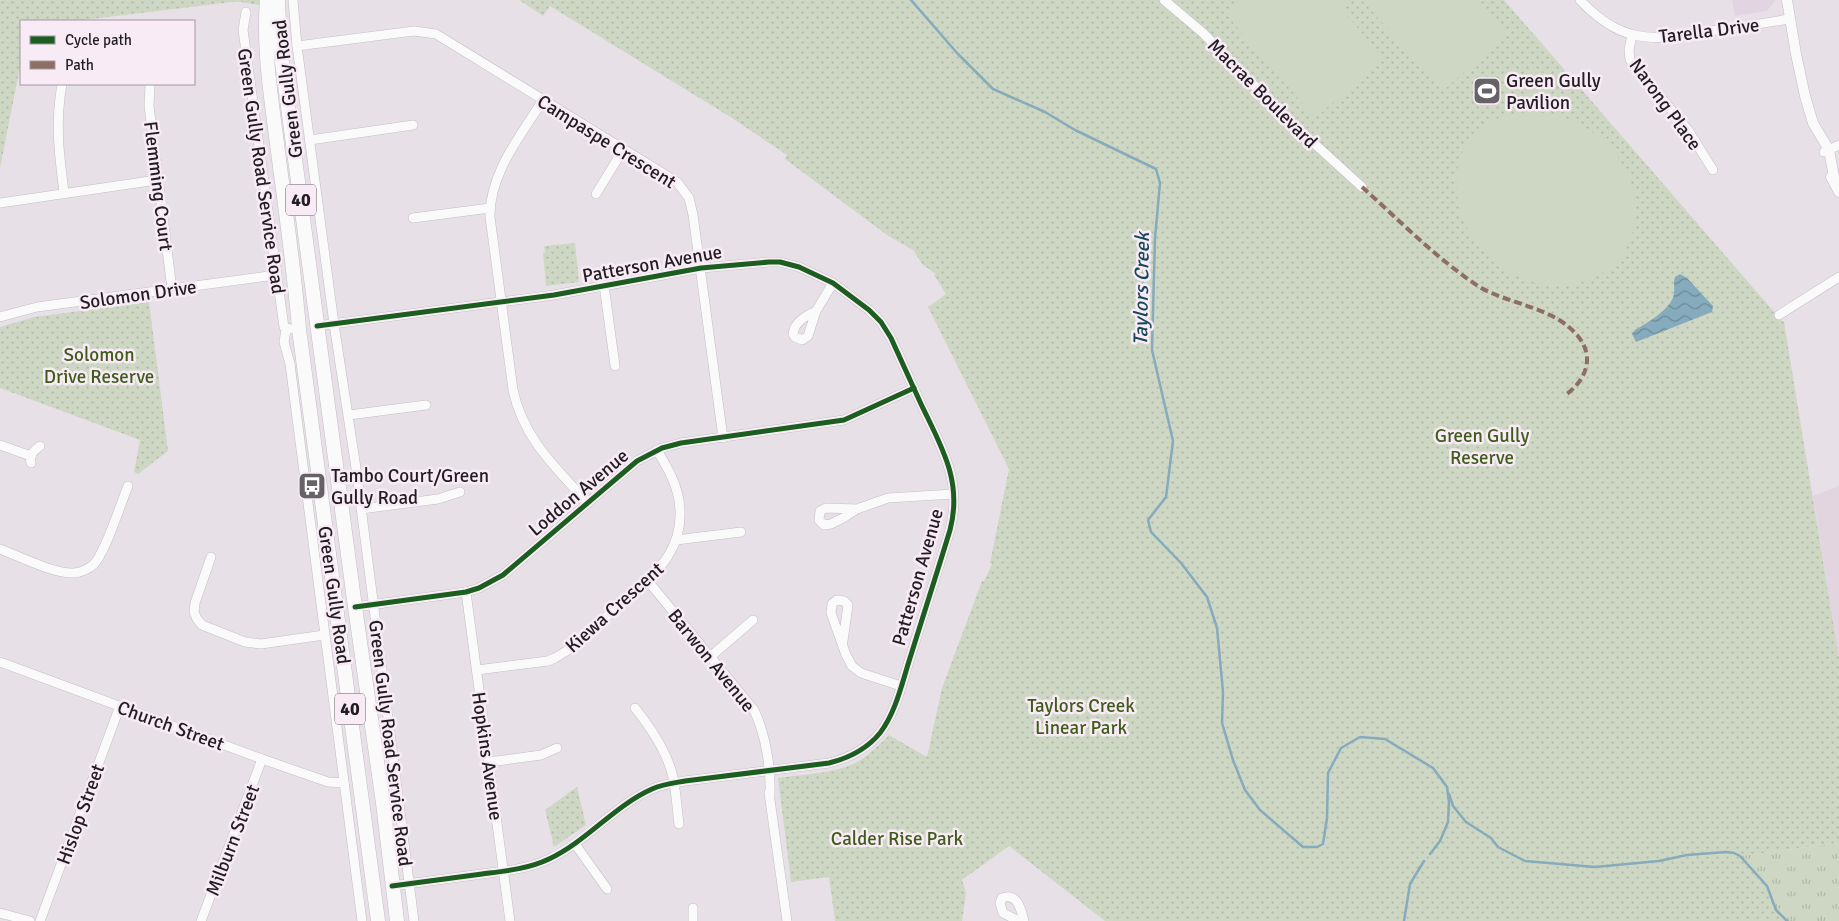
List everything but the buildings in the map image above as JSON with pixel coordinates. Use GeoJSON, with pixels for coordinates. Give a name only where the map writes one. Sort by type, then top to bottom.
{"type":"FeatureCollection","features":[{"type":"Feature","properties":{"kind":"main road","name":"Green Gully Road"},"geometry":{"type":"LineString","coordinates":[[267,0],[265,37],[268,78],[289,232],[292,329],[337,609],[378,921]]}},
{"type":"Feature","properties":{"kind":"main road","name":"Green Gully Road"},"geometry":{"type":"LineString","coordinates":[[278,0],[280,47],[383,802],[397,921]]}},
{"type":"Feature","properties":{"kind":"main road"},"geometry":{"type":"LineString","coordinates":[[292,329],[317,326]]}},
{"type":"Feature","properties":{"kind":"main road"},"geometry":{"type":"LineString","coordinates":[[337,609],[355,607]]}},
{"type":"Feature","properties":{"kind":"street","name":"Green Gully Road Service Road"},"geometry":{"type":"LineString","coordinates":[[293,0],[297,46],[334,324],[349,415],[414,921]]}},
{"type":"Feature","properties":{"kind":"street","name":"Macrae Boulevard"},"geometry":{"type":"LineString","coordinates":[[1164,0],[1203,33],[1283,114],[1362,187]]}},
{"type":"Feature","properties":{"kind":"street","name":"Tarella Drive"},"geometry":{"type":"LineString","coordinates":[[1580,0],[1602,20],[1632,35],[1660,38],[1685,36],[1790,19]]}},
{"type":"Feature","properties":{"kind":"street"},"geometry":{"type":"LineString","coordinates":[[1786,0],[1800,76],[1813,123],[1814,136],[1826,151],[1825,165],[1839,192]]}},
{"type":"Feature","properties":{"kind":"street","name":"Green Gully Road Service Road"},"geometry":{"type":"LineString","coordinates":[[246,12],[243,30],[282,318],[292,329],[284,342],[290,364],[362,921]]}},
{"type":"Feature","properties":{"kind":"street","name":"Campaspe Crescent"},"geometry":{"type":"LineString","coordinates":[[297,46],[414,31],[436,34],[677,182],[686,192],[693,214],[723,438]]}},
{"type":"Feature","properties":{"kind":"street","name":"Narong Place"},"geometry":{"type":"LineString","coordinates":[[1632,35],[1629,50],[1630,60],[1683,123],[1713,170]]}},
{"type":"Feature","properties":{"kind":"street"},"geometry":{"type":"LineString","coordinates":[[62,85],[58,106],[57,136],[64,192]]}},
{"type":"Feature","properties":{"kind":"street","name":"Flemming Court"},"geometry":{"type":"LineString","coordinates":[[150,85],[149,106],[172,289]]}},
{"type":"Feature","properties":{"kind":"street"},"geometry":{"type":"LineString","coordinates":[[543,100],[504,163],[495,185],[490,208],[516,402],[525,426],[533,440],[588,503]]}},
{"type":"Feature","properties":{"kind":"street"},"geometry":{"type":"LineString","coordinates":[[310,140],[413,125]]}},
{"type":"Feature","properties":{"kind":"street"},"geometry":{"type":"LineString","coordinates":[[1826,151],[1839,145]]}},
{"type":"Feature","properties":{"kind":"street"},"geometry":{"type":"LineString","coordinates":[[596,194],[623,150]]}},
{"type":"Feature","properties":{"kind":"street"},"geometry":{"type":"LineString","coordinates":[[0,203],[64,192],[157,180]]}},
{"type":"Feature","properties":{"kind":"street"},"geometry":{"type":"LineString","coordinates":[[413,218],[490,208]]}},
{"type":"Feature","properties":{"kind":"street","name":"Patterson Avenue"},"geometry":{"type":"LineString","coordinates":[[317,326],[565,293],[701,268],[754,262],[780,262],[809,271],[833,284],[861,303],[880,322],[890,338],[914,388],[947,459],[953,479],[954,494],[950,530],[901,686],[886,724],[871,742],[855,754],[829,762],[674,783],[654,788],[575,844],[548,860],[504,872],[392,886]]}},
{"type":"Feature","properties":{"kind":"street","name":"Solomon Drive"},"geometry":{"type":"LineString","coordinates":[[0,317],[37,307],[276,275]]}},
{"type":"Feature","properties":{"kind":"street"},"geometry":{"type":"LineString","coordinates":[[1779,315],[1839,277]]}},
{"type":"Feature","properties":{"kind":"street"},"geometry":{"type":"LineString","coordinates":[[816,311],[833,284]]}},
{"type":"Feature","properties":{"kind":"street"},"geometry":{"type":"LineString","coordinates":[[604,285],[615,366]]}},
{"type":"Feature","properties":{"kind":"street","name":"Loddon Avenue"},"geometry":{"type":"LineString","coordinates":[[355,607],[466,592],[479,588],[503,575],[637,461],[657,450],[670,446],[844,420],[914,388]]}},
{"type":"Feature","properties":{"kind":"street"},"geometry":{"type":"LineString","coordinates":[[349,415],[426,405]]}},
{"type":"Feature","properties":{"kind":"street"},"geometry":{"type":"LineString","coordinates":[[0,446],[31,460],[33,452],[40,446]]}},
{"type":"Feature","properties":{"kind":"street","name":"Kiewa Crescent"},"geometry":{"type":"LineString","coordinates":[[477,670],[555,658],[568,650],[663,566],[676,540],[679,513],[677,493],[670,474],[657,450]]}},
{"type":"Feature","properties":{"kind":"street"},"geometry":{"type":"LineString","coordinates":[[0,549],[58,571],[74,574],[85,570],[95,563],[103,548],[128,486]]}},
{"type":"Feature","properties":{"kind":"street"},"geometry":{"type":"LineString","coordinates":[[361,508],[438,499],[460,492]]}},
{"type":"Feature","properties":{"kind":"street"},"geometry":{"type":"LineString","coordinates":[[857,508],[895,497],[954,494]]}},
{"type":"Feature","properties":{"kind":"street"},"geometry":{"type":"LineString","coordinates":[[676,540],[741,532]]}},
{"type":"Feature","properties":{"kind":"street"},"geometry":{"type":"LineString","coordinates":[[211,557],[195,603],[194,612],[202,625],[245,642],[261,644],[324,635]]}},
{"type":"Feature","properties":{"kind":"street","name":"Barwon Avenue"},"geometry":{"type":"LineString","coordinates":[[648,581],[754,710],[760,724],[787,921]]}},
{"type":"Feature","properties":{"kind":"street","name":"Hopkins Avenue"},"geometry":{"type":"LineString","coordinates":[[466,592],[510,921]]}},
{"type":"Feature","properties":{"kind":"street"},"geometry":{"type":"LineString","coordinates":[[321,610],[337,609]]}},
{"type":"Feature","properties":{"kind":"street"},"geometry":{"type":"LineString","coordinates":[[710,656],[753,620]]}},
{"type":"Feature","properties":{"kind":"street"},"geometry":{"type":"LineString","coordinates":[[843,641],[846,655],[856,669],[869,676],[901,686]]}},
{"type":"Feature","properties":{"kind":"street","name":"Church Street"},"geometry":{"type":"LineString","coordinates":[[0,662],[262,759],[328,782],[344,782]]}},
{"type":"Feature","properties":{"kind":"street","name":"Hislop Street"},"geometry":{"type":"LineString","coordinates":[[40,921],[120,706]]}},
{"type":"Feature","properties":{"kind":"street"},"geometry":{"type":"LineString","coordinates":[[634,708],[649,726],[663,752],[674,783],[679,824]]}},
{"type":"Feature","properties":{"kind":"street"},"geometry":{"type":"LineString","coordinates":[[489,762],[541,755],[557,748]]}},
{"type":"Feature","properties":{"kind":"street","name":"Milburn Street"},"geometry":{"type":"LineString","coordinates":[[201,921],[262,759]]}},
{"type":"Feature","properties":{"kind":"street"},"geometry":{"type":"LineString","coordinates":[[575,844],[607,889]]}},
{"type":"Feature","properties":{"kind":"street"},"geometry":{"type":"LineString","coordinates":[[1019,921],[1003,913],[1000,903],[1002,898],[1008,896],[1014,898],[1019,904],[1024,921]]}},
{"type":"Feature","properties":{"kind":"street"},"geometry":{"type":"LineString","coordinates":[[693,908],[693,921]]}},
{"type":"Feature","properties":{"kind":"street"},"geometry":{"type":"LineString","coordinates":[[0,913],[30,921]]}},
{"type":"Feature","properties":{"kind":"shaded area"},"geometry":{"type":"Polygon","coordinates":[[[1732,0],[1775,1],[1767,11],[1735,16],[1732,0]]]}},
{"type":"Feature","properties":{"kind":"shaded area"},"geometry":{"type":"Polygon","coordinates":[[[1839,486],[1839,658],[1813,496],[1839,486]]]}},
{"type":"Feature","properties":{"kind":"green space"},"geometry":{"type":"Polygon","coordinates":[[[0,0],[259,0],[259,5],[232,2],[83,20],[20,20],[20,67],[0,168],[0,0]]]}},
{"type":"Feature","properties":{"kind":"green space","name":"Green Gully Reserve"},"geometry":{"type":"Polygon","coordinates":[[[519,0],[1504,0],[1775,313],[1773,315],[1784,322],[1839,658],[1839,843],[1741,856],[1767,886],[1776,910],[1787,921],[1105,921],[1009,846],[962,880],[966,893],[962,921],[835,921],[829,877],[791,882],[778,778],[840,769],[859,761],[889,735],[927,757],[942,688],[982,581],[984,581],[992,564],[990,563],[1009,469],[928,307],[946,294],[934,275],[936,274],[923,265],[913,250],[887,235],[785,159],[787,155],[732,118],[550,6],[543,16],[519,0]]]}},
{"type":"Feature","properties":{"kind":"green space"},"geometry":{"type":"Polygon","coordinates":[[[1239,0],[1353,0],[1342,10],[1385,59],[1315,118],[1224,12],[1239,0]]]}},
{"type":"Feature","properties":{"kind":"green space"},"geometry":{"type":"Polygon","coordinates":[[[1362,0],[1476,0],[1507,34],[1443,91],[1362,0]]]}},
{"type":"Feature","properties":{"kind":"green space"},"geometry":{"type":"Polygon","coordinates":[[[1532,70],[1545,73],[1539,110],[1526,110],[1532,70]]]}},
{"type":"Feature","properties":{"kind":"green space"},"geometry":{"type":"Polygon","coordinates":[[[1529,112],[1550,114],[1571,120],[1590,130],[1620,160],[1630,179],[1635,199],[1635,221],[1630,240],[1616,262],[1606,271],[1588,280],[1562,285],[1523,279],[1492,260],[1471,234],[1459,202],[1457,170],[1468,142],[1492,121],[1529,112]]]}},
{"type":"Feature","properties":{"kind":"green space"},"geometry":{"type":"Polygon","coordinates":[[[575,243],[579,282],[546,286],[544,246],[575,243]]]}},
{"type":"Feature","properties":{"kind":"green space","name":"Solomon Drive Reserve"},"geometry":{"type":"Polygon","coordinates":[[[149,302],[168,451],[138,474],[134,472],[140,440],[0,388],[0,327],[34,317],[149,302]]]}},
{"type":"Feature","properties":{"kind":"green space"},"geometry":{"type":"Polygon","coordinates":[[[577,787],[586,825],[554,847],[545,810],[577,787]]]}},
{"type":"Feature","properties":{"kind":"green space"},"geometry":{"type":"Polygon","coordinates":[[[1839,843],[1839,921],[1787,921],[1776,910],[1767,886],[1740,856],[1839,843]]]}},
{"type":"Feature","properties":{"kind":"water"},"geometry":{"type":"Polygon","coordinates":[[[1680,274],[1687,278],[1713,306],[1712,312],[1636,342],[1632,334],[1635,330],[1659,314],[1673,299],[1675,277],[1680,274]]]}},
{"type":"Feature","properties":{"kind":"waterway","name":"Taylors Creek"},"geometry":{"type":"LineString","coordinates":[[911,0],[957,53],[993,89],[1045,112],[1075,130],[1156,169],[1160,183],[1155,238],[1152,350],[1173,441],[1166,497],[1148,520],[1151,532],[1181,563],[1207,597],[1217,628],[1223,692],[1222,723],[1233,760],[1245,790],[1260,810],[1303,847],[1317,847],[1323,844],[1327,818],[1328,773],[1341,748],[1360,737],[1385,739],[1433,768],[1447,787],[1449,802],[1448,822],[1440,841],[1430,854]]}},
{"type":"Feature","properties":{"kind":"waterway"},"geometry":{"type":"LineString","coordinates":[[1449,794],[1453,806],[1466,822],[1491,838],[1498,847],[1525,861],[1595,867],[1659,861],[1687,855],[1734,853],[1740,856],[1767,886],[1776,910],[1787,921]]}},
{"type":"Feature","properties":{"kind":"waterway","name":"Taylors Creek"},"geometry":{"type":"LineString","coordinates":[[1404,921],[1410,884],[1424,861]]}},
{"type":"Feature","properties":{"kind":"marked path"},"geometry":{"type":"LineString","coordinates":[[1362,187],[1462,275],[1490,292],[1555,318],[1567,325],[1577,335],[1583,343],[1586,352],[1586,368],[1578,383],[1564,396]]}},
{"type":"Feature","properties":{"kind":"cycle path"},"geometry":{"type":"LineString","coordinates":[[317,326],[554,295],[701,268],[780,262],[799,267],[833,283],[869,310],[881,322],[891,338],[936,435],[948,464],[952,480],[954,496],[950,530],[898,697],[886,725],[875,739],[863,748],[850,756],[829,763],[685,781],[660,786],[638,796],[563,852],[541,862],[508,871],[392,886]]}},
{"type":"Feature","properties":{"kind":"cycle path"},"geometry":{"type":"LineString","coordinates":[[355,607],[466,592],[479,588],[503,575],[637,461],[662,448],[681,443],[844,420],[914,388]]}},
{"type":"Feature","properties":{"kind":"place","name":"Green Gully Pavilion"},"geometry":{"type":"Point","coordinates":[1487,91]}},
{"type":"Feature","properties":{"kind":"place","name":"Tambo Court/Green Gully Road"},"geometry":{"type":"Point","coordinates":[312,486]}},
{"type":"Feature","properties":{"kind":"park label","name":"Taylors Creek Linear Park"},"geometry":{"type":"Point","coordinates":[1081,716]}},
{"type":"Feature","properties":{"kind":"park label","name":"Calder Rise Park"},"geometry":{"type":"Point","coordinates":[897,838]}}]}
